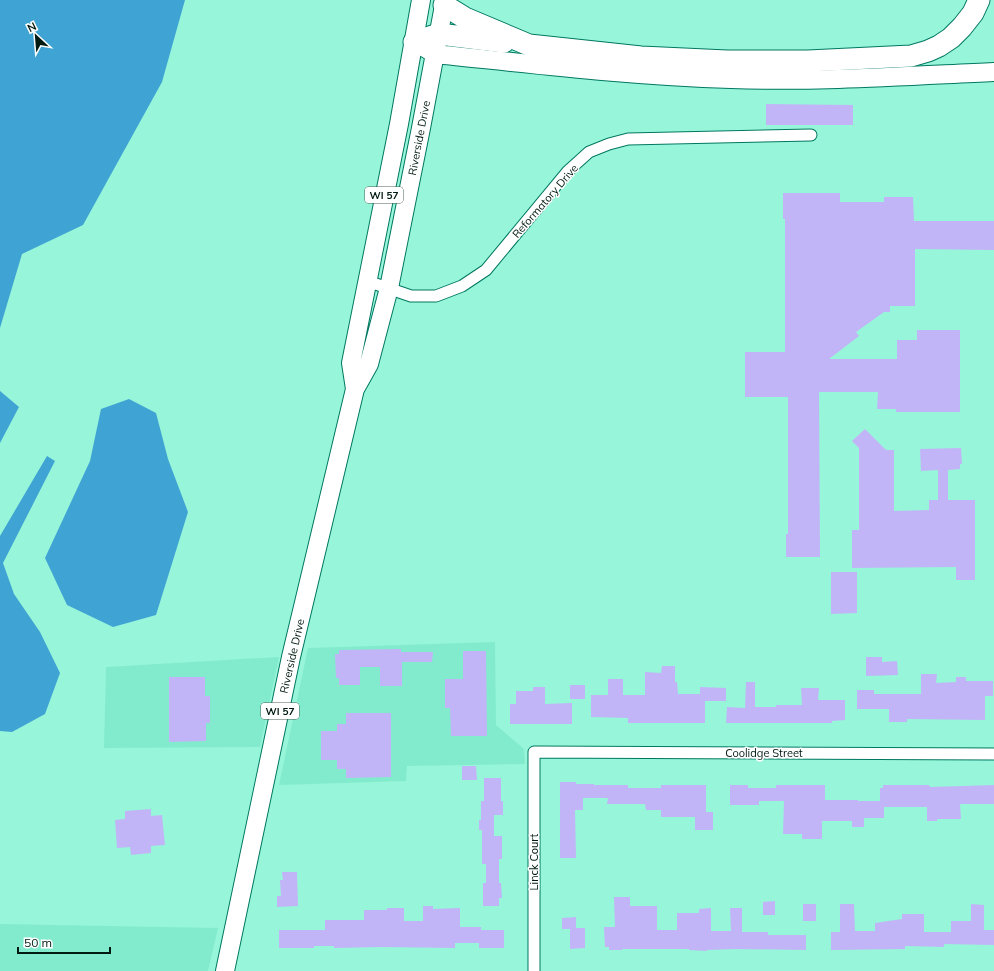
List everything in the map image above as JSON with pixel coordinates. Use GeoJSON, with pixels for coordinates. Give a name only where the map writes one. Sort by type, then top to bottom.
{"type":"FeatureCollection","features":[{"type":"Feature","properties":{"kind":"highway"},"geometry":{"type":"LineString","coordinates":[[414,42],[437,44],[529,45],[641,57],[727,61],[816,60],[911,56],[928,51],[951,38],[973,13],[979,0]]}},
{"type":"Feature","properties":{"kind":"highway"},"geometry":{"type":"LineString","coordinates":[[444,3],[465,18],[529,45]]}},
{"type":"Feature","properties":{"kind":"main road","name":"Riverside Drive"},"geometry":{"type":"LineString","coordinates":[[355,389],[351,363],[397,132],[421,0]]}},
{"type":"Feature","properties":{"kind":"main road","name":"Riverside Drive"},"geometry":{"type":"LineString","coordinates":[[225,971],[291,657],[355,389],[369,364],[389,288],[444,3]]}},
{"type":"Feature","properties":{"kind":"main road"},"geometry":{"type":"LineString","coordinates":[[437,44],[618,73],[674,77],[785,80],[994,72]]}},
{"type":"Feature","properties":{"kind":"street","name":"Reformatory Drive"},"geometry":{"type":"LineString","coordinates":[[367,281],[411,296],[436,296],[462,286],[486,270],[568,171],[589,152],[609,144],[628,138],[811,135]]}},
{"type":"Feature","properties":{"kind":"street","name":"Coolidge Street"},"geometry":{"type":"LineString","coordinates":[[534,752],[994,754]]}},
{"type":"Feature","properties":{"kind":"street","name":"Linck Court"},"geometry":{"type":"LineString","coordinates":[[534,752],[534,971]]}},
{"type":"Feature","properties":{"kind":"shaded area"},"geometry":{"type":"Polygon","coordinates":[[[495,642],[496,725],[524,749],[525,764],[407,766],[406,781],[279,785],[308,648],[495,642]]]}},
{"type":"Feature","properties":{"kind":"shaded area"},"geometry":{"type":"Polygon","coordinates":[[[279,657],[260,747],[104,748],[106,667],[279,657]]]}},
{"type":"Feature","properties":{"kind":"shaded area"},"geometry":{"type":"Polygon","coordinates":[[[0,924],[218,928],[208,971],[0,971],[0,924]]]}},
{"type":"Feature","properties":{"kind":"water"},"geometry":{"type":"Polygon","coordinates":[[[0,0],[185,0],[162,82],[83,225],[22,254],[0,328],[0,0]]]}},
{"type":"Feature","properties":{"kind":"water"},"geometry":{"type":"Polygon","coordinates":[[[0,391],[19,407],[0,443],[0,391]]]}},
{"type":"Feature","properties":{"kind":"water"},"geometry":{"type":"Polygon","coordinates":[[[129,399],[156,413],[168,459],[188,512],[156,615],[113,627],[67,605],[45,558],[90,461],[101,409],[129,399]]]}},
{"type":"Feature","properties":{"kind":"water"},"geometry":{"type":"Polygon","coordinates":[[[47,456],[55,461],[3,563],[14,594],[40,632],[60,673],[45,714],[12,732],[0,731],[0,536],[47,456]]]}},
{"type":"Feature","properties":{"kind":"building"},"geometry":{"type":"Polygon","coordinates":[[[766,104],[853,105],[853,125],[766,125],[766,104]]]}},
{"type":"Feature","properties":{"kind":"building"},"geometry":{"type":"Polygon","coordinates":[[[783,193],[840,193],[840,202],[884,202],[884,197],[913,197],[914,221],[994,221],[994,250],[915,249],[915,306],[890,306],[890,312],[884,312],[856,332],[859,336],[829,359],[897,359],[897,340],[917,340],[917,330],[960,330],[960,412],[896,412],[896,409],[877,409],[878,392],[819,392],[820,557],[786,557],[786,534],[788,534],[788,397],[745,397],[745,352],[785,352],[785,219],[783,219],[783,193]]]}},
{"type":"Feature","properties":{"kind":"building"},"geometry":{"type":"Polygon","coordinates":[[[865,429],[886,450],[894,450],[894,511],[929,510],[929,500],[938,500],[938,470],[921,471],[920,449],[961,448],[962,464],[960,464],[960,469],[948,470],[948,500],[975,500],[975,580],[956,580],[956,567],[852,568],[852,530],[859,530],[859,448],[852,441],[865,429]]]}},
{"type":"Feature","properties":{"kind":"building"},"geometry":{"type":"Polygon","coordinates":[[[831,572],[857,572],[857,613],[831,614],[831,572]]]}},
{"type":"Feature","properties":{"kind":"building"},"geometry":{"type":"Polygon","coordinates":[[[401,649],[401,652],[433,652],[432,662],[402,662],[402,686],[380,686],[380,667],[360,667],[360,685],[339,685],[339,678],[336,678],[335,654],[339,654],[339,650],[401,649]]]}},
{"type":"Feature","properties":{"kind":"building"},"geometry":{"type":"Polygon","coordinates":[[[463,651],[486,651],[487,736],[451,736],[450,708],[445,708],[445,679],[463,679],[463,651]]]}},
{"type":"Feature","properties":{"kind":"building"},"geometry":{"type":"Polygon","coordinates":[[[866,657],[882,657],[882,662],[897,661],[898,675],[866,676],[866,657]]]}},
{"type":"Feature","properties":{"kind":"building"},"geometry":{"type":"Polygon","coordinates":[[[662,666],[675,666],[675,682],[677,682],[678,694],[700,694],[700,687],[726,688],[726,701],[705,701],[705,723],[628,723],[628,718],[591,717],[591,695],[608,695],[608,679],[623,679],[623,695],[645,695],[645,672],[661,673],[662,666]]]}},
{"type":"Feature","properties":{"kind":"building"},"geometry":{"type":"Polygon","coordinates":[[[921,674],[937,674],[936,683],[956,682],[956,677],[966,677],[966,681],[993,681],[993,696],[985,696],[985,720],[907,719],[907,722],[889,722],[889,709],[857,709],[857,690],[874,690],[874,694],[921,694],[921,674]]]}},
{"type":"Feature","properties":{"kind":"building"},"geometry":{"type":"Polygon","coordinates":[[[169,677],[205,677],[205,696],[210,696],[210,723],[206,723],[206,741],[169,742],[169,677]]]}},
{"type":"Feature","properties":{"kind":"building"},"geometry":{"type":"Polygon","coordinates":[[[746,682],[755,682],[755,707],[802,705],[801,688],[819,688],[818,700],[845,700],[845,720],[832,721],[832,723],[726,723],[727,707],[745,708],[746,682]]]}},
{"type":"Feature","properties":{"kind":"building"},"geometry":{"type":"Polygon","coordinates":[[[570,685],[585,685],[585,699],[570,699],[570,685]]]}},
{"type":"Feature","properties":{"kind":"building"},"geometry":{"type":"Polygon","coordinates":[[[533,687],[545,687],[545,704],[572,703],[572,724],[510,724],[510,704],[516,704],[516,691],[533,691],[533,687]]]}},
{"type":"Feature","properties":{"kind":"building"},"geometry":{"type":"Polygon","coordinates":[[[346,713],[391,713],[391,777],[346,778],[346,769],[337,769],[337,760],[321,760],[321,731],[337,731],[337,724],[346,724],[346,713]]]}},
{"type":"Feature","properties":{"kind":"building"},"geometry":{"type":"Polygon","coordinates":[[[462,766],[476,766],[477,780],[462,780],[462,766]]]}},
{"type":"Feature","properties":{"kind":"building"},"geometry":{"type":"Polygon","coordinates":[[[484,778],[501,778],[501,801],[503,801],[503,815],[494,815],[494,836],[502,836],[502,859],[499,859],[499,883],[501,883],[502,898],[499,898],[499,906],[483,906],[483,883],[486,883],[486,864],[482,864],[482,830],[479,830],[479,820],[481,820],[481,801],[484,801],[484,778]]]}},
{"type":"Feature","properties":{"kind":"building"},"geometry":{"type":"Polygon","coordinates":[[[560,782],[576,782],[576,784],[594,785],[628,785],[628,788],[661,788],[661,785],[706,785],[706,812],[713,812],[713,830],[695,830],[695,817],[661,817],[661,810],[646,810],[645,804],[607,804],[608,798],[583,798],[583,810],[575,810],[576,858],[560,858],[560,782]]]}},
{"type":"Feature","properties":{"kind":"building"},"geometry":{"type":"Polygon","coordinates":[[[730,785],[748,785],[748,788],[776,788],[776,785],[825,785],[825,800],[880,801],[880,788],[883,788],[883,785],[929,785],[930,787],[994,785],[994,804],[960,804],[961,819],[937,819],[937,821],[927,821],[927,807],[884,807],[884,818],[864,818],[864,827],[852,827],[852,821],[822,821],[822,839],[802,839],[802,834],[783,834],[784,801],[759,801],[759,805],[730,805],[730,785]]]}},
{"type":"Feature","properties":{"kind":"building"},"geometry":{"type":"Polygon","coordinates":[[[151,809],[151,816],[162,815],[165,845],[151,846],[151,853],[131,855],[130,847],[117,848],[115,820],[125,819],[125,811],[151,809]]]}},
{"type":"Feature","properties":{"kind":"building"},"geometry":{"type":"Polygon","coordinates":[[[282,872],[297,872],[298,906],[277,907],[277,896],[281,896],[280,880],[283,880],[282,872]]]}},
{"type":"Feature","properties":{"kind":"building"},"geometry":{"type":"Polygon","coordinates":[[[614,897],[630,897],[630,906],[657,906],[657,930],[677,930],[677,913],[699,913],[699,909],[711,908],[711,931],[731,931],[730,908],[742,908],[742,932],[768,932],[768,935],[806,935],[806,950],[609,950],[609,947],[605,947],[604,927],[615,927],[614,897]]]}},
{"type":"Feature","properties":{"kind":"building"},"geometry":{"type":"Polygon","coordinates":[[[775,901],[775,915],[763,915],[763,902],[775,901]]]}},
{"type":"Feature","properties":{"kind":"building"},"geometry":{"type":"Polygon","coordinates":[[[803,904],[816,904],[816,921],[803,921],[803,904]]]}},
{"type":"Feature","properties":{"kind":"building"},"geometry":{"type":"Polygon","coordinates":[[[840,904],[854,904],[855,931],[875,931],[875,923],[902,919],[902,914],[924,914],[924,932],[951,932],[951,921],[971,921],[971,904],[984,905],[984,930],[994,930],[994,945],[944,944],[944,947],[905,946],[905,949],[831,950],[831,932],[840,932],[840,904]]]}},
{"type":"Feature","properties":{"kind":"building"},"geometry":{"type":"Polygon","coordinates":[[[423,906],[433,906],[433,909],[460,908],[460,927],[481,927],[481,930],[504,930],[504,948],[479,948],[479,943],[455,943],[455,948],[334,948],[334,946],[314,946],[314,948],[279,948],[279,930],[325,930],[325,920],[364,920],[364,910],[387,910],[387,908],[404,908],[404,921],[423,921],[423,906]]]}},
{"type":"Feature","properties":{"kind":"building"},"geometry":{"type":"Polygon","coordinates":[[[576,917],[576,928],[585,928],[585,948],[570,949],[570,929],[562,929],[562,918],[576,917]]]}}]}
